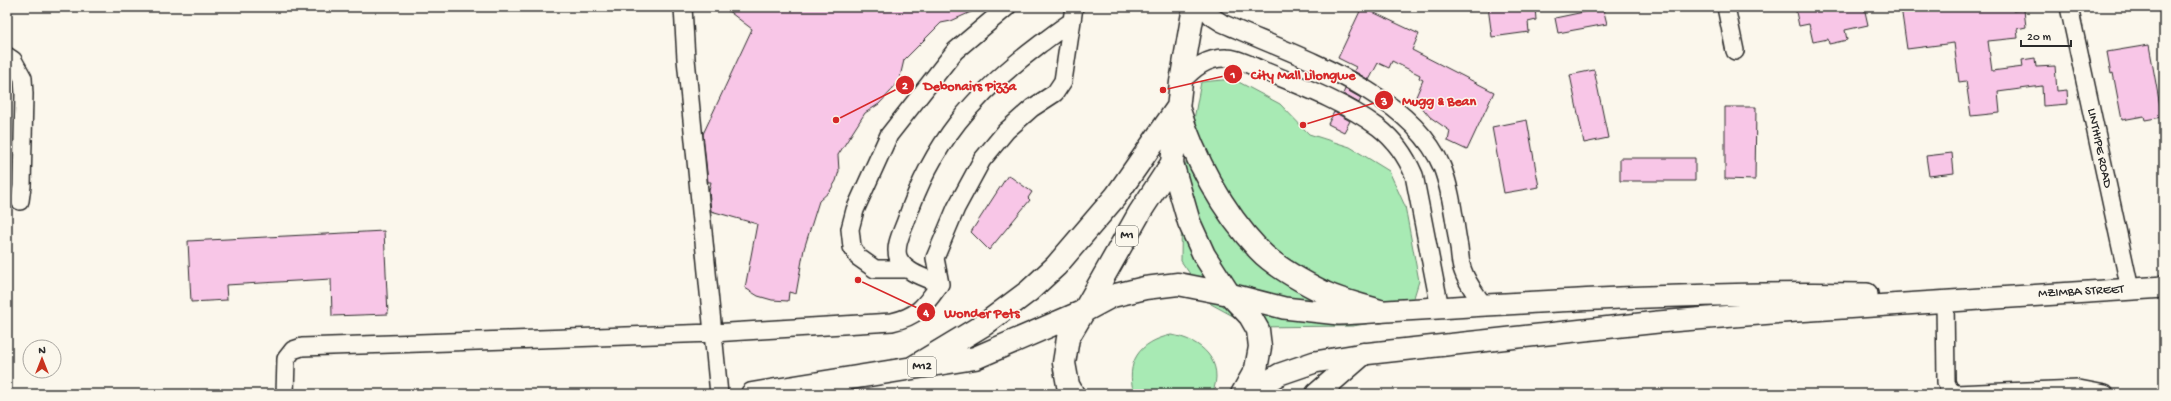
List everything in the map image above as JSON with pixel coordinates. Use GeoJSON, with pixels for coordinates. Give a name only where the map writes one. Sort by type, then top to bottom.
{"type":"FeatureCollection","features":[{"type":"Feature","properties":{"kind":"highway","name":"M1"},"geometry":{"type":"LineString","coordinates":[[1194,7],[1181,82],[1172,163],[1189,222],[1204,255],[1229,294]]}},
{"type":"Feature","properties":{"kind":"highway"},"geometry":{"type":"LineString","coordinates":[[1178,107],[1197,156],[1220,196],[1259,251],[1290,273],[1325,293],[1380,312]]}},
{"type":"Feature","properties":{"kind":"highway"},"geometry":{"type":"LineString","coordinates":[[912,368],[985,324],[1029,291],[1056,266],[1116,196],[1178,107]]}},
{"type":"Feature","properties":{"kind":"highway","name":"M1"},"geometry":{"type":"LineString","coordinates":[[1084,312],[1140,212],[1172,163]]}},
{"type":"Feature","properties":{"kind":"highway","name":"M12"},"geometry":{"type":"LineString","coordinates":[[752,394],[975,358],[1084,312],[1112,296],[1145,288],[1178,284],[1229,294]]}},
{"type":"Feature","properties":{"kind":"highway"},"geometry":{"type":"LineString","coordinates":[[1229,294],[1250,316],[1258,330],[1259,342],[1256,369],[1242,394]]}},
{"type":"Feature","properties":{"kind":"highway","name":"M12"},"geometry":{"type":"LineString","coordinates":[[1073,394],[1068,385],[1064,363],[1068,338],[1084,312]]}},
{"type":"Feature","properties":{"kind":"highway"},"geometry":{"type":"LineString","coordinates":[[1317,394],[1363,354]]}},
{"type":"Feature","properties":{"kind":"main road","name":"MZIMBA STREET"},"geometry":{"type":"LineString","coordinates":[[1998,298],[2164,287]]}},
{"type":"Feature","properties":{"kind":"main road"},"geometry":{"type":"LineString","coordinates":[[1229,294],[1284,308],[1308,312],[1339,314],[1483,305],[1790,292],[1998,298]]}},
{"type":"Feature","properties":{"kind":"main road"},"geometry":{"type":"LineString","coordinates":[[1246,394],[1280,374],[1315,362],[1363,354],[1665,322],[1998,298]]}},
{"type":"Feature","properties":{"kind":"street"},"geometry":{"type":"LineString","coordinates":[[683,7],[687,67],[719,394]]}},
{"type":"Feature","properties":{"kind":"street"},"geometry":{"type":"LineString","coordinates":[[940,284],[908,269],[875,269],[858,257],[852,247],[851,235],[855,210],[889,135],[955,51],[1007,7]]}},
{"type":"Feature","properties":{"kind":"street"},"geometry":{"type":"LineString","coordinates":[[1205,7],[1211,16],[1222,24],[1312,62],[1381,98],[1407,118],[1428,144],[1442,167],[1449,191],[1463,271],[1483,305]]}},
{"type":"Feature","properties":{"kind":"street"},"geometry":{"type":"LineString","coordinates":[[1726,7],[1735,51]]}},
{"type":"Feature","properties":{"kind":"street","name":"LINTHIPE ROAD"},"geometry":{"type":"LineString","coordinates":[[2074,7],[2130,289]]}},
{"type":"Feature","properties":{"kind":"street"},"geometry":{"type":"LineString","coordinates":[[285,394],[286,359],[294,350],[302,348],[713,333],[892,322],[908,318],[925,306],[940,284],[935,258],[956,208],[982,160],[1006,131],[1032,108],[1055,93],[1063,81],[1073,14]]}},
{"type":"Feature","properties":{"kind":"street"},"geometry":{"type":"LineString","coordinates":[[908,269],[899,258],[897,247],[910,209],[924,176],[951,129],[975,100],[1010,66],[1073,14]]}},
{"type":"Feature","properties":{"kind":"street"},"geometry":{"type":"LineString","coordinates":[[7,56],[13,60],[23,78],[22,186],[20,201]]}},
{"type":"Feature","properties":{"kind":"street"},"geometry":{"type":"LineString","coordinates":[[1181,82],[1193,69],[1208,60],[1228,58],[1286,80],[1347,108],[1379,128],[1406,156],[1414,175],[1440,308]]}},
{"type":"Feature","properties":{"kind":"street"},"geometry":{"type":"LineString","coordinates":[[1945,301],[1946,382],[1949,389],[1955,394],[2079,389],[2105,394]]}},
{"type":"Feature","properties":{"kind":"green space"},"geometry":{"type":"Polygon","coordinates":[[[1233,79],[1280,104],[1309,134],[1350,147],[1389,171],[1405,206],[1419,281],[1408,317],[1353,326],[1253,327],[1211,304],[1181,261],[1182,184],[1201,82],[1233,79]]]}},
{"type":"Feature","properties":{"kind":"green space"},"geometry":{"type":"Polygon","coordinates":[[[1171,335],[1192,341],[1208,354],[1213,362],[1216,372],[1212,394],[1134,394],[1131,372],[1137,355],[1150,343],[1171,335]]]}},
{"type":"Feature","properties":{"kind":"building"},"geometry":{"type":"Polygon","coordinates":[[[723,7],[982,7],[951,21],[941,23],[904,60],[900,77],[891,91],[879,104],[865,113],[838,155],[839,171],[836,181],[830,191],[819,201],[804,249],[796,294],[789,292],[788,301],[772,300],[758,296],[745,288],[757,224],[711,211],[709,191],[711,182],[708,182],[703,134],[752,29],[723,7]]]}},
{"type":"Feature","properties":{"kind":"building"},"geometry":{"type":"Polygon","coordinates":[[[1362,7],[1419,34],[1412,50],[1494,92],[1467,150],[1448,141],[1450,131],[1430,117],[1415,99],[1423,80],[1419,78],[1420,75],[1392,61],[1389,68],[1378,63],[1369,80],[1354,71],[1356,67],[1338,58],[1362,7]]]}},
{"type":"Feature","properties":{"kind":"building"},"geometry":{"type":"Polygon","coordinates":[[[1488,7],[1535,7],[1536,20],[1528,22],[1529,32],[1492,37],[1488,7]]]}},
{"type":"Feature","properties":{"kind":"building"},"geometry":{"type":"Polygon","coordinates":[[[1795,7],[1864,7],[1868,25],[1845,30],[1847,40],[1829,44],[1828,39],[1813,42],[1809,24],[1799,26],[1795,7]]]}},
{"type":"Feature","properties":{"kind":"building"},"geometry":{"type":"Polygon","coordinates":[[[1901,7],[1951,7],[1951,9],[1970,7],[2012,7],[2013,11],[2024,10],[2026,27],[2017,29],[2018,38],[1988,41],[1992,71],[2023,67],[2022,60],[2035,58],[2036,67],[2055,66],[2057,91],[2067,90],[2068,104],[2043,106],[2042,86],[1998,92],[2000,113],[1971,116],[1966,81],[1959,82],[1954,43],[1907,49],[1901,7]]]}},
{"type":"Feature","properties":{"kind":"building"},"geometry":{"type":"Polygon","coordinates":[[[1603,8],[1607,24],[1558,33],[1555,18],[1603,8]]]}},
{"type":"Feature","properties":{"kind":"building"},"geometry":{"type":"Polygon","coordinates":[[[2149,45],[2162,117],[2145,120],[2144,116],[2122,120],[2113,73],[2111,74],[2107,52],[2149,45]]]}},
{"type":"Feature","properties":{"kind":"building"},"geometry":{"type":"Polygon","coordinates":[[[1594,70],[1608,138],[1584,143],[1570,75],[1594,70]]]}},
{"type":"Feature","properties":{"kind":"building"},"geometry":{"type":"Polygon","coordinates":[[[1345,89],[1361,98],[1359,103],[1343,94],[1345,89]]]}},
{"type":"Feature","properties":{"kind":"building"},"geometry":{"type":"Polygon","coordinates":[[[1725,107],[1756,107],[1755,180],[1725,179],[1725,107]]]}},
{"type":"Feature","properties":{"kind":"building"},"geometry":{"type":"Polygon","coordinates":[[[1334,112],[1350,121],[1344,132],[1328,124],[1334,112]]]}},
{"type":"Feature","properties":{"kind":"building"},"geometry":{"type":"Polygon","coordinates":[[[1527,120],[1539,187],[1504,193],[1492,127],[1527,120]]]}},
{"type":"Feature","properties":{"kind":"building"},"geometry":{"type":"Polygon","coordinates":[[[1952,153],[1954,173],[1929,176],[1926,156],[1952,153]]]}},
{"type":"Feature","properties":{"kind":"building"},"geometry":{"type":"Polygon","coordinates":[[[1620,158],[1695,158],[1695,181],[1620,181],[1620,158]]]}},
{"type":"Feature","properties":{"kind":"building"},"geometry":{"type":"Polygon","coordinates":[[[1008,175],[1032,192],[1028,198],[1030,200],[989,250],[971,232],[1008,175]]]}},
{"type":"Feature","properties":{"kind":"building"},"geometry":{"type":"Polygon","coordinates":[[[384,231],[388,314],[332,316],[331,279],[226,285],[227,300],[191,302],[188,241],[384,231]]]}},
{"type":"Feature","properties":{"kind":"place","name":"City Mall Lilongwe"},"geometry":{"type":"Point","coordinates":[1163,90]}},
{"type":"Feature","properties":{"kind":"place","name":"Debonairs Pizza"},"geometry":{"type":"Point","coordinates":[836,120]}},
{"type":"Feature","properties":{"kind":"place","name":"Mugg & Bean"},"geometry":{"type":"Point","coordinates":[1303,125]}},
{"type":"Feature","properties":{"kind":"place","name":"Wonder Pets"},"geometry":{"type":"Point","coordinates":[858,280]}}]}
